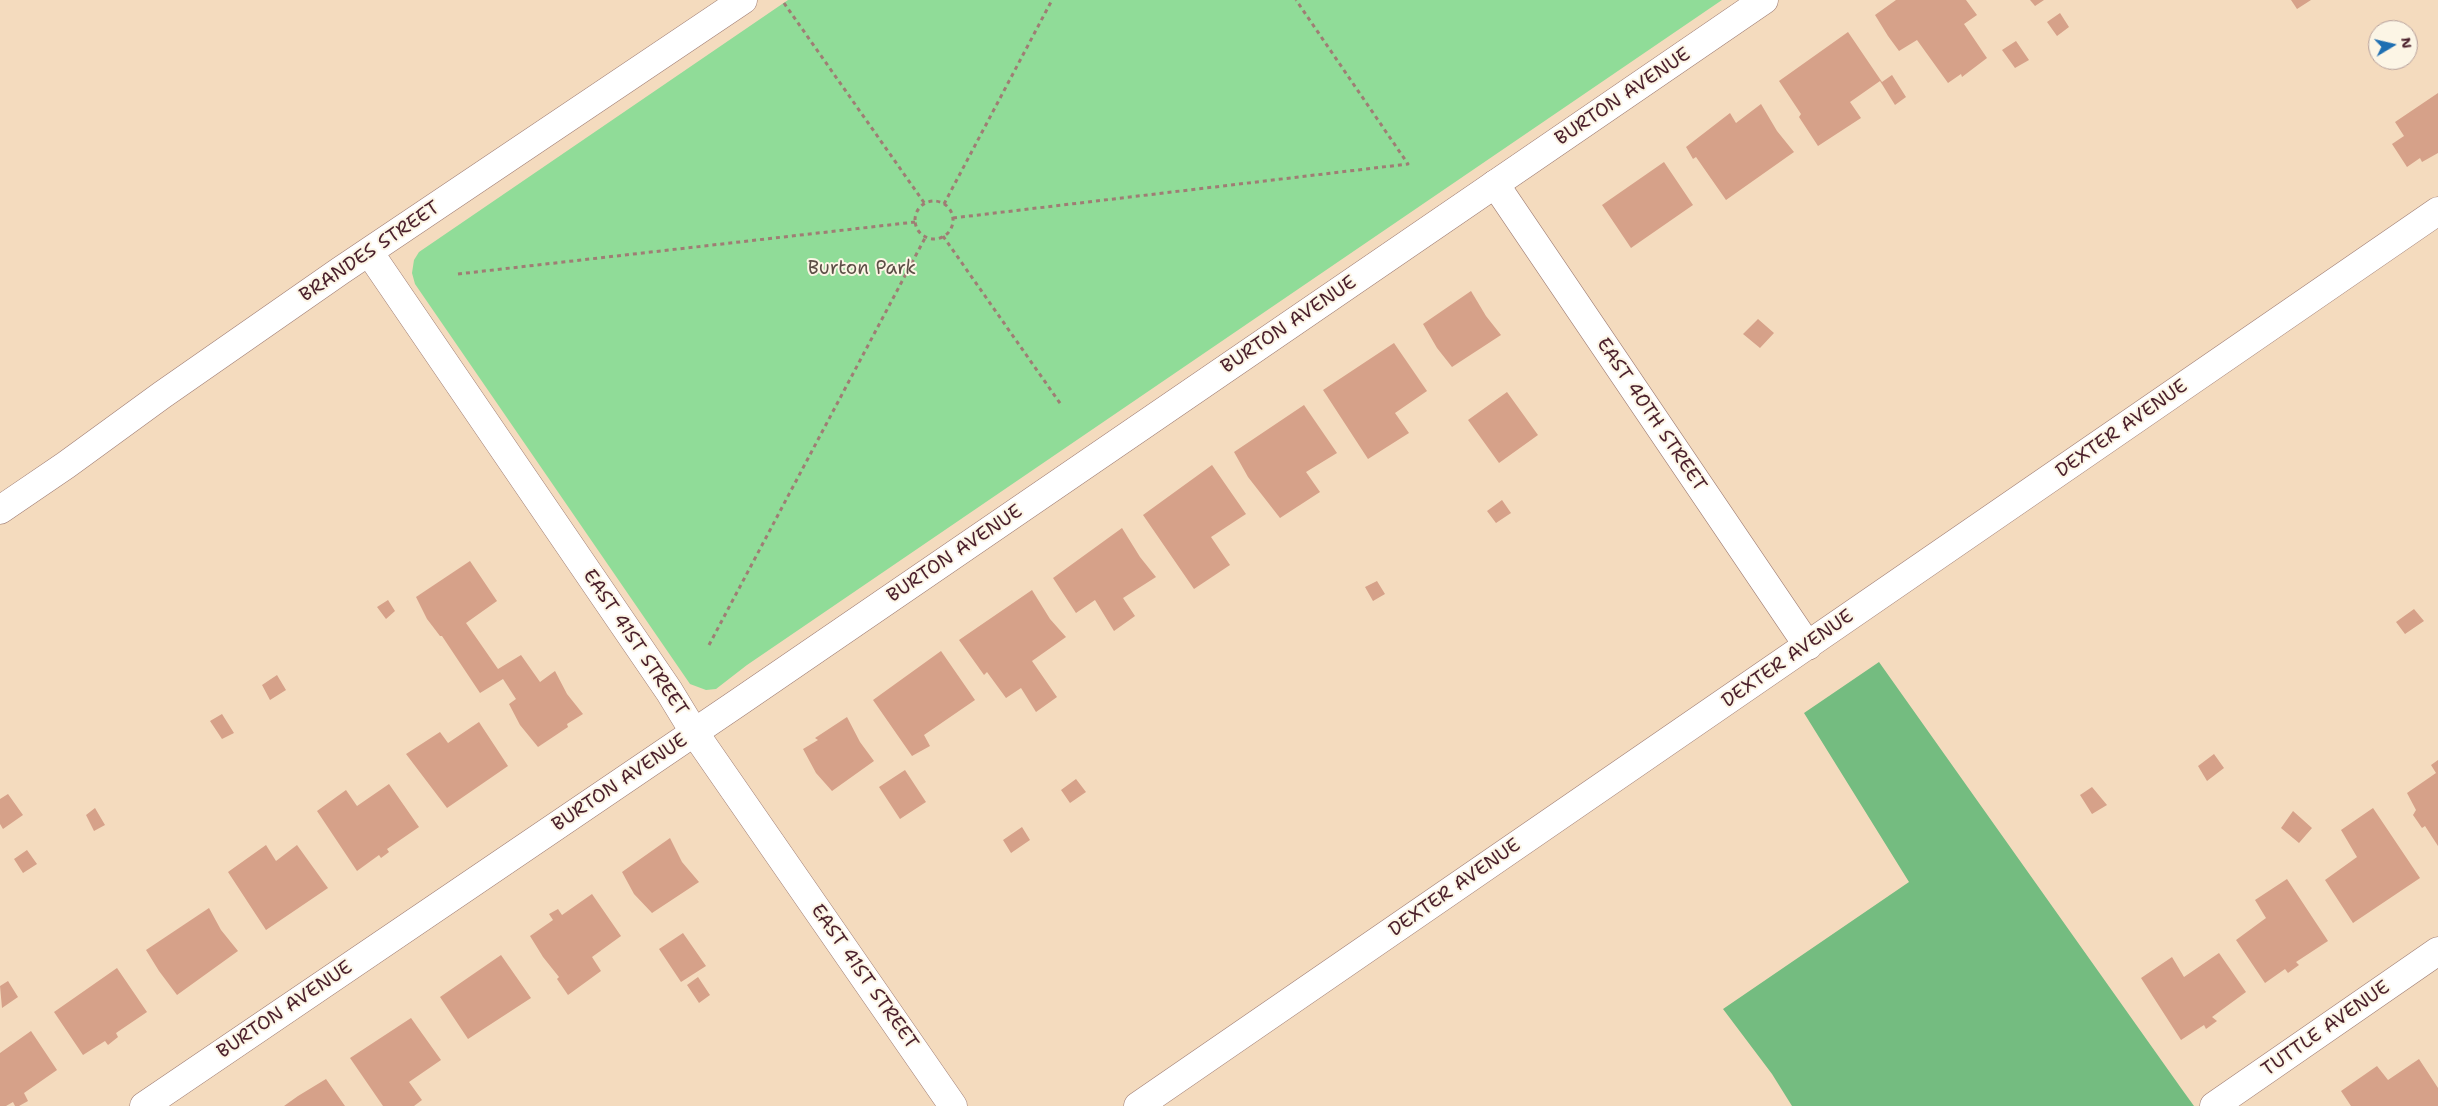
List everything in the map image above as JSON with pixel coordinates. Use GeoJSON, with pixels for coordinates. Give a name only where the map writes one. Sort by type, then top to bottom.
{"type":"FeatureCollection","features":[{"type":"Feature","properties":{"kind":"street","name":"BRANDES STREET"},"geometry":{"type":"LineString","coordinates":[[0,510],[66,465],[194,372],[743,0]]}},
{"type":"Feature","properties":{"kind":"street","name":"BURTON AVENUE"},"geometry":{"type":"LineString","coordinates":[[144,1106],[1764,0]]}},
{"type":"Feature","properties":{"kind":"street","name":"EAST 40TH STREET"},"geometry":{"type":"LineString","coordinates":[[1495,184],[1808,646]]}},
{"type":"Feature","properties":{"kind":"street","name":"DEXTER AVENUE"},"geometry":{"type":"LineString","coordinates":[[1138,1106],[2438,211]]}},
{"type":"Feature","properties":{"kind":"street","name":"EAST 41ST STREET"},"geometry":{"type":"LineString","coordinates":[[369,252],[669,691],[694,732],[953,1106]]}},
{"type":"Feature","properties":{"kind":"street","name":"TUTTLE AVENUE"},"geometry":{"type":"LineString","coordinates":[[2214,1106],[2438,951]]}},
{"type":"Feature","properties":{"kind":"path"},"geometry":{"type":"LineString","coordinates":[[944,204],[1052,0]]}},
{"type":"Feature","properties":{"kind":"path"},"geometry":{"type":"LineString","coordinates":[[1296,0],[1411,168]]}},
{"type":"Feature","properties":{"kind":"path"},"geometry":{"type":"LineString","coordinates":[[784,3],[925,204]]}},
{"type":"Feature","properties":{"kind":"path"},"geometry":{"type":"LineString","coordinates":[[953,218],[1408,164]]}},
{"type":"Feature","properties":{"kind":"path"},"geometry":{"type":"LineString","coordinates":[[928,202],[944,204],[950,209],[953,226],[943,236],[932,239],[925,238],[916,228],[917,210],[928,202]]}},
{"type":"Feature","properties":{"kind":"path"},"geometry":{"type":"LineString","coordinates":[[458,274],[915,222]]}},
{"type":"Feature","properties":{"kind":"path"},"geometry":{"type":"LineString","coordinates":[[943,236],[1062,406]]}},
{"type":"Feature","properties":{"kind":"path"},"geometry":{"type":"LineString","coordinates":[[709,644],[925,238]]}},
{"type":"Feature","properties":{"kind":"green space","name":"Burton Park"},"geometry":{"type":"Polygon","coordinates":[[[788,0],[1722,0],[747,665],[716,689],[706,690],[690,684],[415,284],[412,273],[414,260],[419,252],[788,0]]]}},
{"type":"Feature","properties":{"kind":"green space"},"geometry":{"type":"Polygon","coordinates":[[[1879,662],[2194,1106],[1792,1106],[1772,1074],[1723,1009],[1909,882],[1804,713],[1879,662]]]}},
{"type":"Feature","properties":{"kind":"building"},"geometry":{"type":"Polygon","coordinates":[[[1896,0],[1966,0],[1977,15],[1964,24],[1987,58],[1962,77],[1961,74],[1948,83],[1917,40],[1899,51],[1888,36],[1875,15],[1896,0]]]}},
{"type":"Feature","properties":{"kind":"building"},"geometry":{"type":"Polygon","coordinates":[[[2030,0],[2044,0],[2035,6],[2030,0]]]}},
{"type":"Feature","properties":{"kind":"building"},"geometry":{"type":"Polygon","coordinates":[[[2291,0],[2311,0],[2297,9],[2291,0]]]}},
{"type":"Feature","properties":{"kind":"building"},"geometry":{"type":"Polygon","coordinates":[[[2060,13],[2069,27],[2057,36],[2047,22],[2060,13]]]}},
{"type":"Feature","properties":{"kind":"building"},"geometry":{"type":"Polygon","coordinates":[[[1848,32],[1882,82],[1892,75],[1906,97],[1895,105],[1880,81],[1850,102],[1861,118],[1818,146],[1799,117],[1801,114],[1779,81],[1848,32]]]}},
{"type":"Feature","properties":{"kind":"building"},"geometry":{"type":"Polygon","coordinates":[[[2016,41],[2029,60],[2015,68],[2002,50],[2016,41]]]}},
{"type":"Feature","properties":{"kind":"building"},"geometry":{"type":"Polygon","coordinates":[[[2438,93],[2438,153],[2422,162],[2420,158],[2407,167],[2392,144],[2404,136],[2395,122],[2438,93]]]}},
{"type":"Feature","properties":{"kind":"building"},"geometry":{"type":"Polygon","coordinates":[[[1761,104],[1777,131],[1794,152],[1726,200],[1696,157],[1693,159],[1686,147],[1730,113],[1736,123],[1761,104]]]}},
{"type":"Feature","properties":{"kind":"building"},"geometry":{"type":"Polygon","coordinates":[[[1664,162],[1693,205],[1631,248],[1602,205],[1664,162]]]}},
{"type":"Feature","properties":{"kind":"building"},"geometry":{"type":"Polygon","coordinates":[[[1471,291],[1486,316],[1501,335],[1452,367],[1437,348],[1423,324],[1471,291]]]}},
{"type":"Feature","properties":{"kind":"building"},"geometry":{"type":"Polygon","coordinates":[[[1758,319],[1774,333],[1760,348],[1743,334],[1758,319]]]}},
{"type":"Feature","properties":{"kind":"building"},"geometry":{"type":"Polygon","coordinates":[[[1394,343],[1427,391],[1395,413],[1409,433],[1368,459],[1323,390],[1394,343]]]}},
{"type":"Feature","properties":{"kind":"building"},"geometry":{"type":"Polygon","coordinates":[[[1507,392],[1538,435],[1499,463],[1468,420],[1507,392]]]}},
{"type":"Feature","properties":{"kind":"building"},"geometry":{"type":"Polygon","coordinates":[[[1304,405],[1337,453],[1306,472],[1320,492],[1280,518],[1248,477],[1234,452],[1304,405]]]}},
{"type":"Feature","properties":{"kind":"building"},"geometry":{"type":"Polygon","coordinates":[[[1212,465],[1246,514],[1211,537],[1230,565],[1194,589],[1143,515],[1212,465]]]}},
{"type":"Feature","properties":{"kind":"building"},"geometry":{"type":"Polygon","coordinates":[[[1502,500],[1511,513],[1496,523],[1487,511],[1502,500]]]}},
{"type":"Feature","properties":{"kind":"building"},"geometry":{"type":"Polygon","coordinates":[[[1122,528],[1140,557],[1156,577],[1123,598],[1135,616],[1114,631],[1095,600],[1076,613],[1053,578],[1122,528]]]}},
{"type":"Feature","properties":{"kind":"building"},"geometry":{"type":"Polygon","coordinates":[[[470,561],[497,601],[466,623],[498,669],[521,655],[540,682],[555,671],[567,694],[583,714],[567,724],[568,727],[538,747],[520,725],[509,704],[516,699],[503,679],[480,693],[442,636],[427,619],[416,597],[470,561]]]}},
{"type":"Feature","properties":{"kind":"building"},"geometry":{"type":"Polygon","coordinates":[[[1377,581],[1385,594],[1373,601],[1365,587],[1377,581]]]}},
{"type":"Feature","properties":{"kind":"building"},"geometry":{"type":"Polygon","coordinates":[[[1032,590],[1050,619],[1066,637],[1032,661],[1057,697],[1036,712],[1021,688],[1006,698],[987,672],[984,675],[959,640],[1032,590]]]}},
{"type":"Feature","properties":{"kind":"building"},"geometry":{"type":"Polygon","coordinates":[[[388,600],[395,611],[386,619],[377,607],[388,600]]]}},
{"type":"Feature","properties":{"kind":"building"},"geometry":{"type":"Polygon","coordinates":[[[2414,609],[2424,621],[2405,634],[2396,622],[2414,609]]]}},
{"type":"Feature","properties":{"kind":"building"},"geometry":{"type":"Polygon","coordinates":[[[941,651],[975,700],[924,735],[930,746],[912,756],[873,700],[941,651]]]}},
{"type":"Feature","properties":{"kind":"building"},"geometry":{"type":"Polygon","coordinates":[[[277,675],[286,690],[270,700],[262,685],[277,675]]]}},
{"type":"Feature","properties":{"kind":"building"},"geometry":{"type":"Polygon","coordinates":[[[222,714],[234,733],[222,739],[210,721],[222,714]]]}},
{"type":"Feature","properties":{"kind":"building"},"geometry":{"type":"Polygon","coordinates":[[[847,717],[860,742],[874,761],[832,791],[816,773],[803,749],[818,740],[815,738],[847,717]]]}},
{"type":"Feature","properties":{"kind":"building"},"geometry":{"type":"Polygon","coordinates":[[[479,722],[508,766],[447,808],[406,754],[440,732],[448,743],[479,722]]]}},
{"type":"Feature","properties":{"kind":"building"},"geometry":{"type":"Polygon","coordinates":[[[2214,754],[2224,768],[2207,781],[2198,766],[2214,754]]]}},
{"type":"Feature","properties":{"kind":"building"},"geometry":{"type":"Polygon","coordinates":[[[2438,760],[2438,846],[2425,826],[2422,828],[2413,815],[2416,810],[2407,793],[2436,773],[2431,765],[2438,760]]]}},
{"type":"Feature","properties":{"kind":"building"},"geometry":{"type":"Polygon","coordinates":[[[905,770],[926,802],[900,819],[879,787],[905,770]]]}},
{"type":"Feature","properties":{"kind":"building"},"geometry":{"type":"Polygon","coordinates":[[[1076,779],[1086,792],[1070,803],[1061,790],[1076,779]]]}},
{"type":"Feature","properties":{"kind":"building"},"geometry":{"type":"Polygon","coordinates":[[[389,784],[419,827],[387,849],[389,852],[381,858],[379,855],[357,871],[317,811],[346,790],[357,806],[389,784]]]}},
{"type":"Feature","properties":{"kind":"building"},"geometry":{"type":"Polygon","coordinates":[[[2092,787],[2107,805],[2092,814],[2080,795],[2092,787]]]}},
{"type":"Feature","properties":{"kind":"building"},"geometry":{"type":"Polygon","coordinates":[[[8,794],[23,815],[3,829],[0,824],[0,799],[8,794]]]}},
{"type":"Feature","properties":{"kind":"building"},"geometry":{"type":"Polygon","coordinates":[[[95,808],[105,825],[94,831],[86,815],[95,808]]]}},
{"type":"Feature","properties":{"kind":"building"},"geometry":{"type":"Polygon","coordinates":[[[2373,808],[2420,878],[2353,923],[2325,880],[2357,857],[2341,830],[2373,808]]]}},
{"type":"Feature","properties":{"kind":"building"},"geometry":{"type":"Polygon","coordinates":[[[2293,811],[2312,828],[2299,843],[2281,828],[2293,811]]]}},
{"type":"Feature","properties":{"kind":"building"},"geometry":{"type":"Polygon","coordinates":[[[1022,827],[1030,840],[1011,853],[1003,840],[1022,827]]]}},
{"type":"Feature","properties":{"kind":"building"},"geometry":{"type":"Polygon","coordinates":[[[670,838],[682,862],[699,882],[652,913],[634,894],[622,872],[670,838]]]}},
{"type":"Feature","properties":{"kind":"building"},"geometry":{"type":"Polygon","coordinates":[[[266,845],[276,861],[297,845],[328,888],[266,930],[228,872],[266,845]]]}},
{"type":"Feature","properties":{"kind":"building"},"geometry":{"type":"Polygon","coordinates":[[[27,850],[37,864],[23,873],[14,859],[27,850]]]}},
{"type":"Feature","properties":{"kind":"building"},"geometry":{"type":"Polygon","coordinates":[[[2287,879],[2328,941],[2296,962],[2299,965],[2288,973],[2285,969],[2265,983],[2236,940],[2266,918],[2255,900],[2287,879]]]}},
{"type":"Feature","properties":{"kind":"building"},"geometry":{"type":"Polygon","coordinates":[[[592,894],[621,936],[592,957],[601,971],[568,995],[557,979],[559,977],[543,957],[530,936],[553,920],[549,914],[558,909],[562,915],[592,894]]]}},
{"type":"Feature","properties":{"kind":"building"},"geometry":{"type":"Polygon","coordinates":[[[209,908],[221,930],[238,951],[177,995],[146,950],[209,908]]]}},
{"type":"Feature","properties":{"kind":"building"},"geometry":{"type":"Polygon","coordinates":[[[683,933],[706,966],[681,982],[659,949],[683,933]]]}},
{"type":"Feature","properties":{"kind":"building"},"geometry":{"type":"Polygon","coordinates":[[[2219,953],[2246,992],[2212,1017],[2217,1021],[2206,1029],[2204,1025],[2181,1040],[2141,978],[2172,957],[2184,977],[2219,953]]]}},
{"type":"Feature","properties":{"kind":"building"},"geometry":{"type":"Polygon","coordinates":[[[501,955],[531,998],[468,1039],[440,997],[501,955]]]}},
{"type":"Feature","properties":{"kind":"building"},"geometry":{"type":"Polygon","coordinates":[[[117,968],[147,1012],[116,1033],[118,1037],[108,1045],[105,1041],[83,1055],[54,1012],[117,968]]]}},
{"type":"Feature","properties":{"kind":"building"},"geometry":{"type":"Polygon","coordinates":[[[698,977],[710,995],[699,1003],[687,985],[698,977]]]}},
{"type":"Feature","properties":{"kind":"building"},"geometry":{"type":"Polygon","coordinates":[[[8,981],[18,997],[2,1008],[0,986],[8,981]]]}},
{"type":"Feature","properties":{"kind":"building"},"geometry":{"type":"Polygon","coordinates":[[[411,1018],[441,1060],[409,1082],[422,1100],[414,1106],[383,1106],[350,1058],[411,1018]]]}},
{"type":"Feature","properties":{"kind":"building"},"geometry":{"type":"Polygon","coordinates":[[[31,1031],[57,1070],[24,1093],[28,1101],[19,1106],[15,1106],[13,1102],[6,1106],[0,1106],[0,1053],[31,1031]]]}},
{"type":"Feature","properties":{"kind":"building"},"geometry":{"type":"Polygon","coordinates":[[[2419,1059],[2438,1088],[2438,1106],[2351,1106],[2341,1091],[2377,1066],[2388,1080],[2419,1059]]]}},
{"type":"Feature","properties":{"kind":"building"},"geometry":{"type":"Polygon","coordinates":[[[326,1079],[345,1106],[284,1106],[298,1096],[326,1079]]]}}]}
